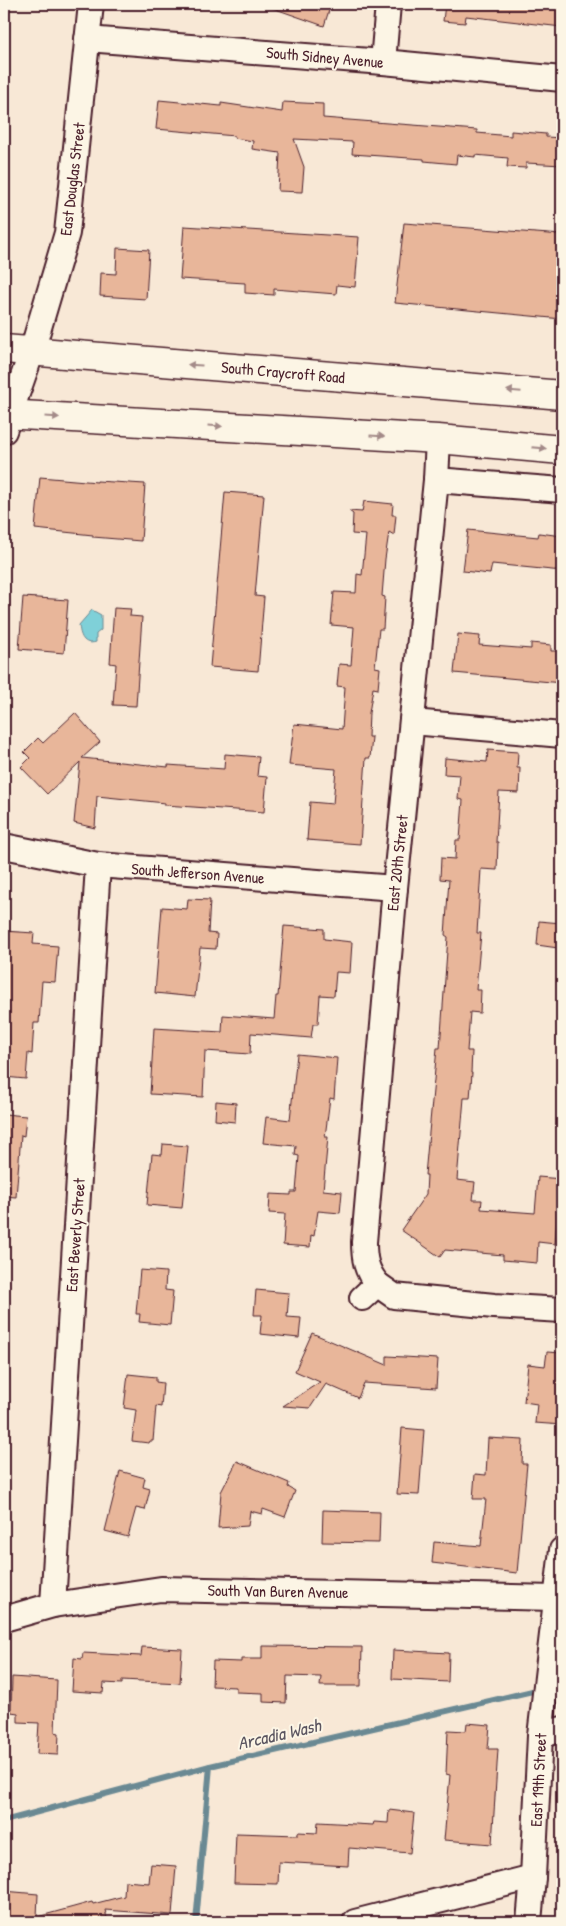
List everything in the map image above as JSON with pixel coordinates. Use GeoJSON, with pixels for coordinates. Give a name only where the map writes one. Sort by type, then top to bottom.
{"type":"FeatureCollection","features":[{"type":"Feature","properties":{"kind":"main road","name":"South Craycroft Road"},"geometry":{"type":"LineString","coordinates":[[4,349],[562,395]]}},
{"type":"Feature","properties":{"kind":"main road"},"geometry":{"type":"LineString","coordinates":[[5,419],[438,439],[562,450]]}},
{"type":"Feature","properties":{"kind":"street","name":"East Douglas Street"},"geometry":{"type":"LineString","coordinates":[[32,351],[67,233],[91,4]]}},
{"type":"Feature","properties":{"kind":"street"},"geometry":{"type":"LineString","coordinates":[[383,62],[388,4]]}},
{"type":"Feature","properties":{"kind":"street","name":"South Sidney Avenue"},"geometry":{"type":"LineString","coordinates":[[87,39],[383,62],[562,79]]}},
{"type":"Feature","properties":{"kind":"street"},"geometry":{"type":"LineString","coordinates":[[5,419],[32,351]]}},
{"type":"Feature","properties":{"kind":"street","name":"East 20th Street"},"geometry":{"type":"LineString","coordinates":[[438,439],[436,480],[395,888],[364,1258],[370,1291],[384,1290],[400,1297],[562,1310]]}},
{"type":"Feature","properties":{"kind":"street"},"geometry":{"type":"LineString","coordinates":[[436,480],[562,490]]}},
{"type":"Feature","properties":{"kind":"street"},"geometry":{"type":"LineString","coordinates":[[412,722],[562,735]]}},
{"type":"Feature","properties":{"kind":"street","name":"South Jefferson Avenue"},"geometry":{"type":"LineString","coordinates":[[4,846],[98,865],[395,888]]}},
{"type":"Feature","properties":{"kind":"street","name":"East Beverly Street"},"geometry":{"type":"LineString","coordinates":[[52,1605],[98,865]]}},
{"type":"Feature","properties":{"kind":"street","name":"East 19th Street"},"geometry":{"type":"LineString","coordinates":[[528,1922],[533,1877],[540,1736],[562,1550]]}},
{"type":"Feature","properties":{"kind":"street","name":"South Van Buren Avenue"},"geometry":{"type":"LineString","coordinates":[[4,1619],[52,1605],[161,1589],[555,1598]]}},
{"type":"Feature","properties":{"kind":"street"},"geometry":{"type":"LineString","coordinates":[[540,1736],[562,1729]]}},
{"type":"Feature","properties":{"kind":"street"},"geometry":{"type":"LineString","coordinates":[[354,1922],[533,1877]]}},
{"type":"Feature","properties":{"kind":"water"},"geometry":{"type":"Polygon","coordinates":[[[92,610],[101,615],[101,630],[96,634],[96,642],[92,643],[83,639],[79,625],[92,610]]]}},
{"type":"Feature","properties":{"kind":"building"},"geometry":{"type":"Polygon","coordinates":[[[268,4],[331,4],[324,26],[267,6],[268,4]]]}},
{"type":"Feature","properties":{"kind":"building"},"geometry":{"type":"Polygon","coordinates":[[[445,4],[562,4],[562,27],[466,16],[465,23],[443,21],[445,4]]]}},
{"type":"Feature","properties":{"kind":"building"},"geometry":{"type":"Polygon","coordinates":[[[159,100],[221,106],[221,103],[282,112],[283,102],[323,104],[323,118],[477,130],[477,133],[511,136],[511,131],[546,134],[546,137],[562,138],[562,165],[526,163],[526,168],[507,167],[508,158],[475,155],[475,157],[457,155],[456,164],[424,161],[424,159],[352,154],[353,142],[294,139],[304,167],[302,192],[278,191],[280,153],[252,149],[253,141],[234,138],[235,136],[156,129],[159,100]]]}},
{"type":"Feature","properties":{"kind":"building"},"geometry":{"type":"Polygon","coordinates":[[[404,223],[562,235],[562,319],[395,303],[404,223]]]}},
{"type":"Feature","properties":{"kind":"building"},"geometry":{"type":"Polygon","coordinates":[[[184,226],[359,237],[355,287],[337,285],[336,294],[274,289],[274,295],[245,293],[245,283],[180,279],[184,226]]]}},
{"type":"Feature","properties":{"kind":"building"},"geometry":{"type":"Polygon","coordinates":[[[117,248],[149,250],[146,299],[100,296],[101,273],[116,274],[117,248]]]}},
{"type":"Feature","properties":{"kind":"building"},"geometry":{"type":"Polygon","coordinates":[[[40,477],[145,484],[141,541],[35,529],[40,477]]]}},
{"type":"Feature","properties":{"kind":"building"},"geometry":{"type":"Polygon","coordinates":[[[225,492],[264,495],[255,596],[264,597],[258,671],[210,667],[225,492]]]}},
{"type":"Feature","properties":{"kind":"building"},"geometry":{"type":"Polygon","coordinates":[[[364,501],[393,504],[392,515],[396,515],[394,535],[389,532],[385,559],[382,596],[385,597],[383,629],[379,629],[375,667],[380,668],[378,689],[373,688],[369,713],[368,737],[372,737],[370,758],[366,758],[360,844],[307,840],[310,802],[333,804],[336,769],[289,765],[294,724],[342,729],[345,687],[337,686],[339,664],[351,665],[354,627],[331,625],[334,592],[356,593],[357,574],[362,575],[366,535],[352,534],[353,514],[349,511],[362,512],[364,501]]]}},
{"type":"Feature","properties":{"kind":"building"},"geometry":{"type":"Polygon","coordinates":[[[468,530],[538,537],[539,533],[562,536],[562,571],[492,564],[490,574],[463,571],[468,530]]]}},
{"type":"Feature","properties":{"kind":"building"},"geometry":{"type":"Polygon","coordinates":[[[23,597],[68,600],[64,653],[19,649],[23,597]]]}},
{"type":"Feature","properties":{"kind":"building"},"geometry":{"type":"Polygon","coordinates":[[[114,608],[131,609],[130,616],[142,617],[136,706],[113,705],[116,664],[110,663],[114,608]]]}},
{"type":"Feature","properties":{"kind":"building"},"geometry":{"type":"Polygon","coordinates":[[[458,634],[480,636],[479,645],[531,649],[531,643],[551,645],[551,651],[562,651],[562,683],[454,673],[458,634]]]}},
{"type":"Feature","properties":{"kind":"building"},"geometry":{"type":"Polygon","coordinates":[[[75,713],[100,742],[82,758],[168,767],[168,765],[224,769],[225,754],[259,757],[257,776],[267,777],[264,812],[165,805],[165,803],[97,796],[95,828],[74,823],[80,762],[47,794],[21,767],[30,758],[24,752],[38,738],[43,743],[75,713]]]}},
{"type":"Feature","properties":{"kind":"building"},"geometry":{"type":"Polygon","coordinates":[[[488,750],[518,752],[517,768],[520,768],[519,793],[499,792],[496,842],[498,842],[497,870],[481,869],[477,933],[481,933],[476,990],[481,990],[480,1013],[470,1012],[467,1051],[472,1051],[472,1073],[470,1098],[464,1098],[457,1180],[475,1182],[473,1200],[482,1200],[481,1209],[535,1213],[538,1177],[562,1179],[562,1201],[558,1201],[555,1244],[538,1242],[537,1263],[503,1260],[503,1255],[445,1250],[440,1257],[401,1230],[426,1194],[427,1175],[425,1175],[437,1048],[440,1048],[448,937],[445,935],[449,880],[440,879],[441,858],[455,859],[456,840],[460,840],[463,800],[458,799],[460,775],[444,774],[445,758],[487,762],[488,750]]]}},
{"type":"Feature","properties":{"kind":"building"},"geometry":{"type":"Polygon","coordinates":[[[188,899],[210,900],[208,933],[217,934],[216,949],[200,948],[195,997],[155,993],[162,907],[187,909],[188,899]]]}},
{"type":"Feature","properties":{"kind":"building"},"geometry":{"type":"Polygon","coordinates":[[[539,921],[561,923],[558,948],[537,945],[539,921]]]}},
{"type":"Feature","properties":{"kind":"building"},"geometry":{"type":"Polygon","coordinates":[[[284,926],[324,929],[324,939],[352,942],[350,973],[336,972],[334,996],[320,995],[318,1024],[313,1024],[311,1038],[251,1033],[250,1054],[205,1051],[203,1097],[150,1094],[154,1028],[222,1032],[223,1015],[274,1019],[276,996],[278,996],[284,926]]]}},
{"type":"Feature","properties":{"kind":"building"},"geometry":{"type":"Polygon","coordinates":[[[4,931],[34,933],[33,944],[58,946],[55,982],[42,981],[39,1023],[34,1023],[32,1054],[28,1053],[26,1079],[4,1077],[4,931]]]}},
{"type":"Feature","properties":{"kind":"building"},"geometry":{"type":"Polygon","coordinates":[[[297,1054],[337,1058],[334,1099],[330,1098],[325,1137],[328,1137],[323,1190],[342,1192],[340,1213],[318,1211],[314,1236],[311,1235],[310,1247],[283,1245],[285,1214],[269,1213],[270,1194],[291,1195],[291,1192],[296,1192],[299,1156],[295,1155],[296,1146],[263,1143],[266,1117],[290,1120],[297,1054]]]}},
{"type":"Feature","properties":{"kind":"building"},"geometry":{"type":"Polygon","coordinates":[[[216,1101],[236,1103],[235,1122],[215,1120],[216,1101]]]}},
{"type":"Feature","properties":{"kind":"building"},"geometry":{"type":"Polygon","coordinates":[[[4,1114],[26,1116],[24,1136],[21,1135],[16,1197],[4,1196],[4,1114]]]}},
{"type":"Feature","properties":{"kind":"building"},"geometry":{"type":"Polygon","coordinates":[[[163,1144],[188,1146],[182,1208],[147,1205],[152,1154],[162,1155],[163,1144]]]}},
{"type":"Feature","properties":{"kind":"building"},"geometry":{"type":"Polygon","coordinates":[[[140,1270],[166,1272],[165,1290],[173,1291],[170,1325],[139,1322],[140,1314],[136,1314],[140,1270]]]}},
{"type":"Feature","properties":{"kind":"building"},"geometry":{"type":"Polygon","coordinates":[[[256,1290],[289,1293],[287,1317],[301,1318],[299,1338],[260,1334],[262,1315],[254,1315],[256,1290]]]}},
{"type":"Feature","properties":{"kind":"building"},"geometry":{"type":"Polygon","coordinates":[[[312,1333],[387,1365],[387,1356],[438,1359],[436,1388],[364,1383],[358,1398],[326,1384],[310,1408],[283,1406],[320,1382],[295,1371],[312,1333]]]}},
{"type":"Feature","properties":{"kind":"building"},"geometry":{"type":"Polygon","coordinates":[[[547,1352],[562,1353],[562,1425],[535,1423],[537,1404],[524,1402],[528,1364],[545,1366],[547,1352]]]}},
{"type":"Feature","properties":{"kind":"building"},"geometry":{"type":"Polygon","coordinates":[[[128,1374],[156,1377],[156,1382],[163,1383],[161,1407],[156,1406],[153,1441],[149,1443],[132,1441],[136,1410],[124,1408],[128,1374]]]}},
{"type":"Feature","properties":{"kind":"building"},"geometry":{"type":"Polygon","coordinates":[[[402,1428],[424,1430],[419,1495],[397,1494],[402,1428]]]}},
{"type":"Feature","properties":{"kind":"building"},"geometry":{"type":"Polygon","coordinates":[[[488,1438],[523,1440],[522,1464],[527,1464],[517,1573],[432,1563],[434,1542],[481,1546],[486,1499],[473,1499],[475,1474],[486,1475],[488,1438]]]}},
{"type":"Feature","properties":{"kind":"building"},"geometry":{"type":"Polygon","coordinates":[[[237,1461],[289,1483],[288,1487],[295,1491],[285,1517],[263,1509],[262,1514],[250,1511],[248,1526],[218,1528],[221,1492],[237,1461]]]}},
{"type":"Feature","properties":{"kind":"building"},"geometry":{"type":"Polygon","coordinates":[[[120,1471],[145,1478],[143,1487],[150,1489],[145,1510],[136,1508],[128,1537],[105,1531],[120,1471]]]}},
{"type":"Feature","properties":{"kind":"building"},"geometry":{"type":"Polygon","coordinates":[[[323,1510],[380,1512],[379,1543],[322,1542],[323,1510]]]}},
{"type":"Feature","properties":{"kind":"building"},"geometry":{"type":"Polygon","coordinates":[[[262,1646],[362,1647],[361,1686],[320,1686],[321,1677],[287,1676],[286,1703],[263,1702],[263,1693],[236,1692],[236,1687],[212,1686],[213,1661],[241,1662],[241,1659],[262,1659],[262,1646]]]}},
{"type":"Feature","properties":{"kind":"building"},"geometry":{"type":"Polygon","coordinates":[[[142,1647],[182,1649],[180,1683],[122,1680],[122,1684],[104,1683],[103,1693],[72,1691],[74,1658],[82,1659],[83,1653],[141,1656],[142,1647]]]}},
{"type":"Feature","properties":{"kind":"building"},"geometry":{"type":"Polygon","coordinates":[[[393,1650],[449,1653],[448,1682],[392,1679],[393,1650]]]}},
{"type":"Feature","properties":{"kind":"building"},"geometry":{"type":"Polygon","coordinates":[[[12,1677],[57,1680],[55,1732],[59,1733],[58,1755],[37,1754],[39,1723],[18,1722],[18,1713],[11,1712],[12,1677]]]}},
{"type":"Feature","properties":{"kind":"building"},"geometry":{"type":"Polygon","coordinates":[[[467,1723],[490,1725],[488,1749],[498,1749],[492,1844],[444,1840],[450,1775],[446,1774],[448,1730],[466,1731],[467,1723]]]}},
{"type":"Feature","properties":{"kind":"building"},"geometry":{"type":"Polygon","coordinates":[[[389,1810],[414,1813],[410,1853],[349,1848],[348,1866],[279,1862],[278,1884],[234,1883],[236,1833],[298,1835],[298,1832],[317,1833],[318,1822],[373,1825],[374,1822],[388,1823],[389,1810]]]}},
{"type":"Feature","properties":{"kind":"building"},"geometry":{"type":"Polygon","coordinates":[[[151,1864],[176,1866],[172,1915],[105,1910],[108,1922],[4,1922],[4,1891],[38,1894],[37,1917],[92,1902],[93,1904],[124,1896],[125,1881],[149,1883],[151,1864]]]}},
{"type":"Feature","properties":{"kind":"waterway","name":"Arcadia Wash"},"geometry":{"type":"LineString","coordinates":[[551,1686],[562,1683]]}},
{"type":"Feature","properties":{"kind":"waterway","name":"Arcadia Wash"},"geometry":{"type":"LineString","coordinates":[[4,1821],[210,1766],[541,1689]]}},
{"type":"Feature","properties":{"kind":"waterway"},"geometry":{"type":"LineString","coordinates":[[196,1922],[210,1766]]}}]}
